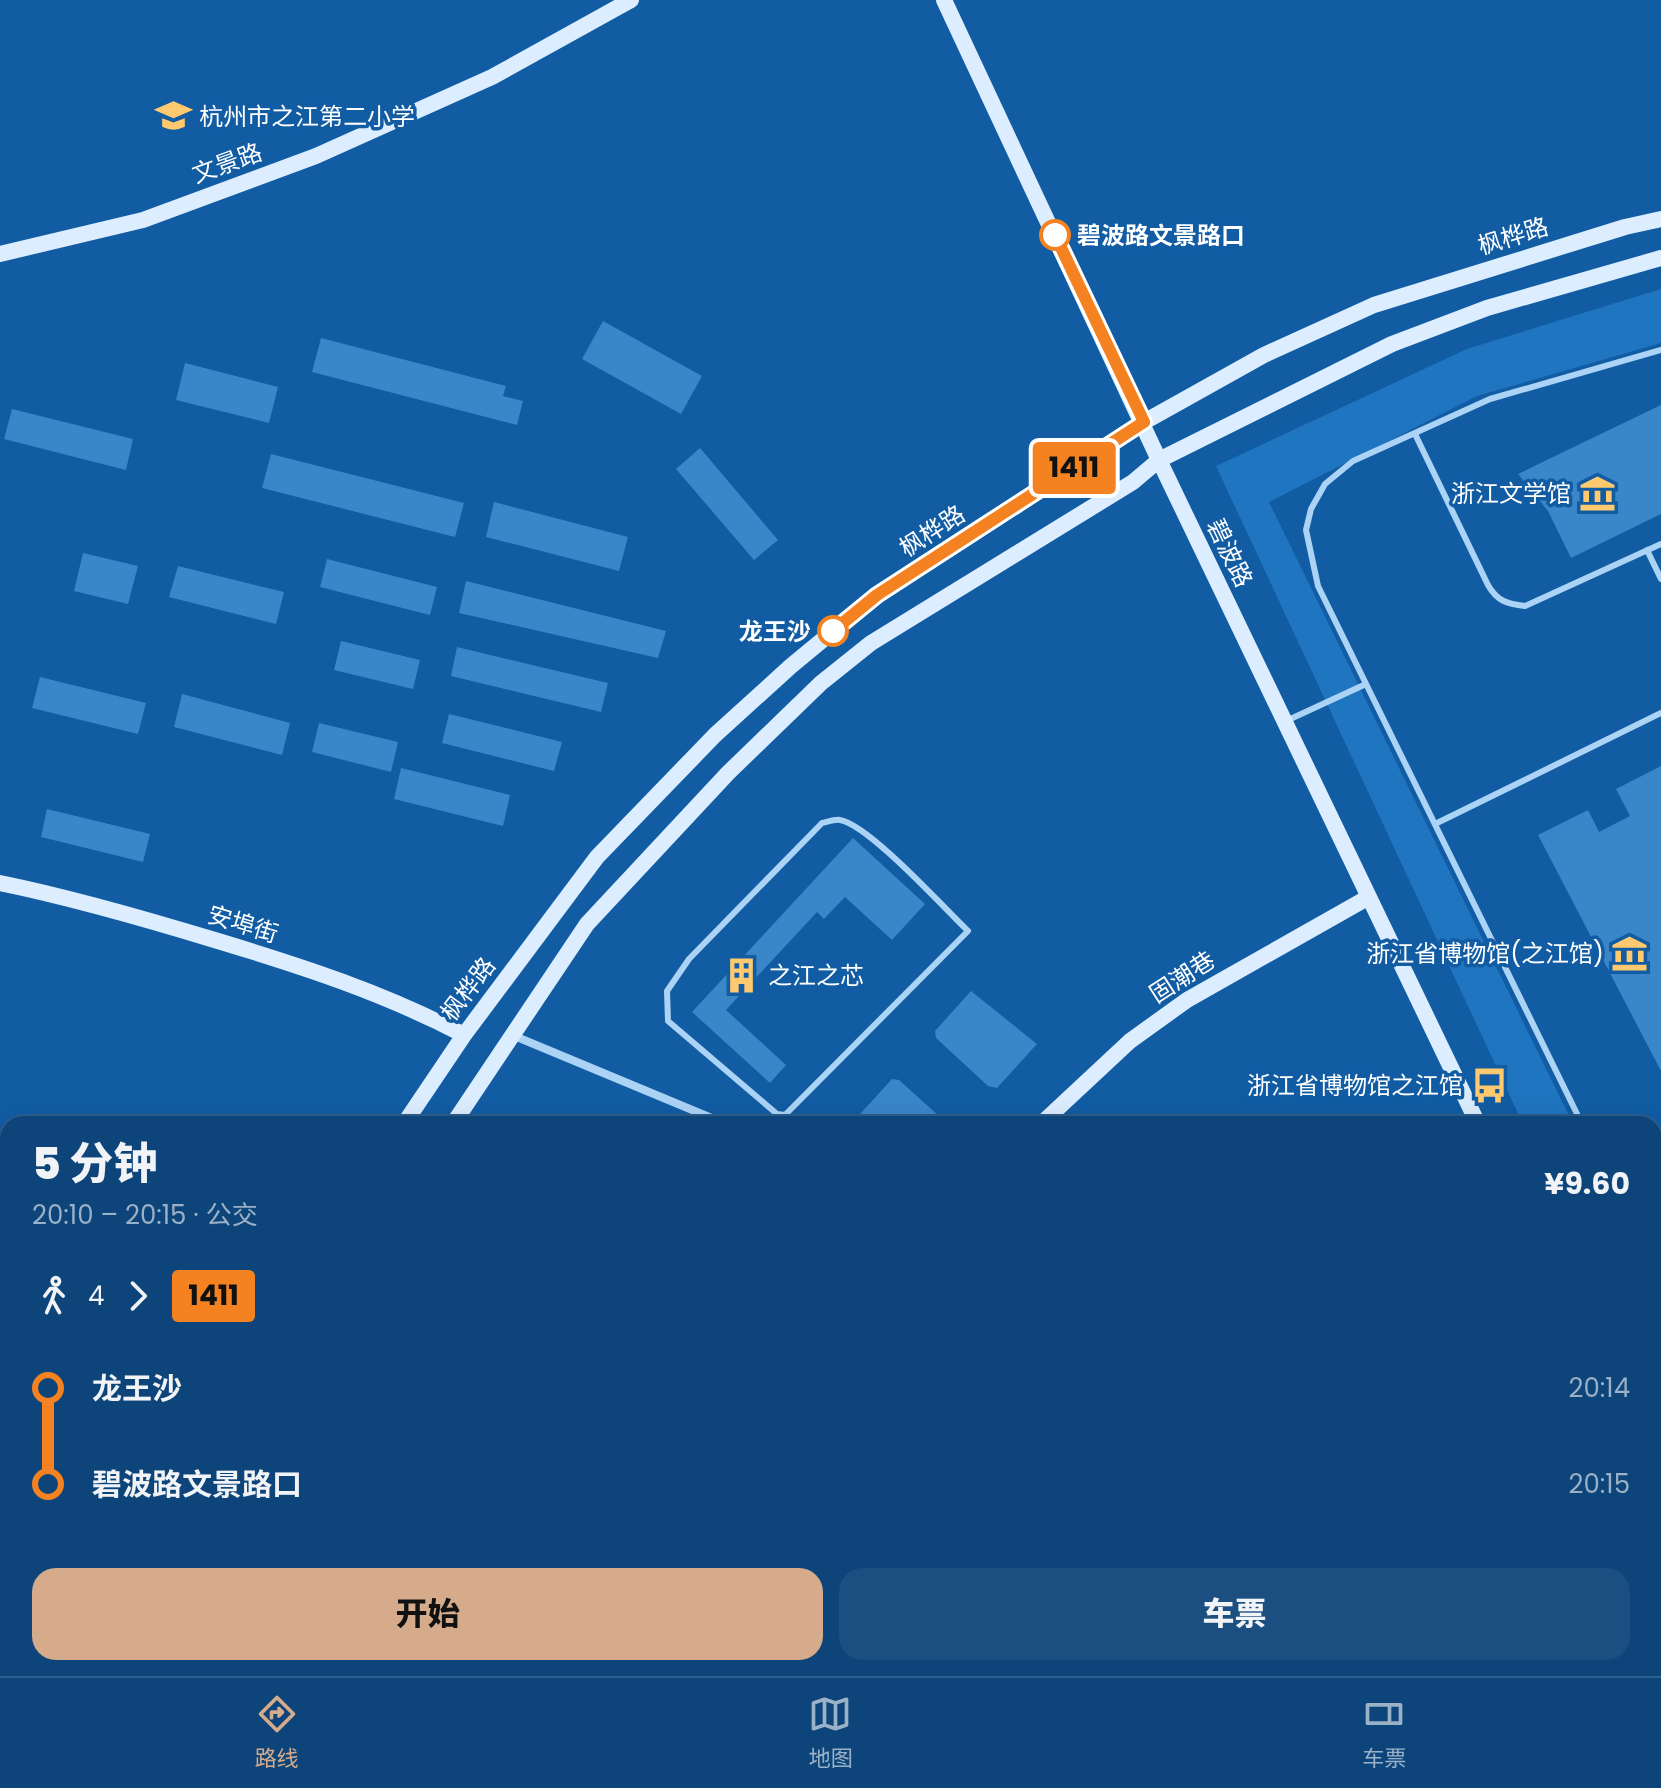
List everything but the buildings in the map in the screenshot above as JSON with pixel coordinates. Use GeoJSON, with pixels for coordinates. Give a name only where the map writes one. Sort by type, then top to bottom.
{"type":"FeatureCollection","features":[{"type":"Feature","properties":{"kind":"main road","name":"文景路"},"geometry":{"type":"LineString","coordinates":[[0,254],[143,220],[316,156],[492,77],[631,0]]}},
{"type":"Feature","properties":{"kind":"main road","name":"碧波路"},"geometry":{"type":"LineString","coordinates":[[944,0],[1144,422],[1159,460],[1474,1116]]}},
{"type":"Feature","properties":{"kind":"main road","name":"枫桦路"},"geometry":{"type":"LineString","coordinates":[[409,1116],[464,1035],[597,857],[715,735],[791,666],[877,595],[1144,422],[1264,355],[1374,305],[1610,231],[1661,219]]}},
{"type":"Feature","properties":{"kind":"main road"},"geometry":{"type":"LineString","coordinates":[[458,1116],[587,924],[728,773],[821,683],[871,643],[1133,482],[1159,460],[1392,344],[1487,308],[1661,258]]}},
{"type":"Feature","properties":{"kind":"main road","name":"安埠街"},"geometry":{"type":"LineString","coordinates":[[0,883],[82,900],[337,977],[408,1006],[464,1035]]}},
{"type":"Feature","properties":{"kind":"main road","name":"固潮巷"},"geometry":{"type":"LineString","coordinates":[[1050,1116],[1130,1041],[1187,1000],[1369,897]]}},
{"type":"Feature","properties":{"kind":"street"},"geometry":{"type":"LineString","coordinates":[[511,1034],[707,1116]]}},
{"type":"Feature","properties":{"kind":"lane"},"geometry":{"type":"LineString","coordinates":[[1578,1116],[1318,586],[1306,530],[1311,509],[1325,484],[1353,461],[1490,399],[1661,350]]}},
{"type":"Feature","properties":{"kind":"lane"},"geometry":{"type":"LineString","coordinates":[[1415,434],[1494,596],[1508,604],[1525,606],[1661,544]]}},
{"type":"Feature","properties":{"kind":"lane"},"geometry":{"type":"LineString","coordinates":[[1647,550],[1661,579]]}},
{"type":"Feature","properties":{"kind":"lane"},"geometry":{"type":"LineString","coordinates":[[1285,722],[1366,684]]}},
{"type":"Feature","properties":{"kind":"lane"},"geometry":{"type":"LineString","coordinates":[[1435,824],[1661,713]]}},
{"type":"Feature","properties":{"kind":"lane"},"geometry":{"type":"LineString","coordinates":[[839,819],[856,827],[878,845],[968,931],[785,1115],[777,1114],[668,1021],[667,991],[689,959],[822,823],[839,819]]}},
{"type":"Feature","properties":{"kind":"shaded area"},"geometry":{"type":"Polygon","coordinates":[[[1661,289],[1661,343],[1477,396],[1269,502],[1569,1116],[1519,1116],[1216,466],[1467,349],[1661,289]]]}},
{"type":"Feature","properties":{"kind":"bus line","name":"1411"},"geometry":{"type":"LineString","coordinates":[[833,631],[877,595],[1144,422],[1055,235]]}},
{"type":"Feature","properties":{"kind":"place","name":"杭州市之江第二小学"},"geometry":{"type":"Point","coordinates":[173,116]}},
{"type":"Feature","properties":{"kind":"place","name":"碧波路文景路口"},"geometry":{"type":"Point","coordinates":[1055,235]}},
{"type":"Feature","properties":{"kind":"place","name":"浙江文学馆"},"geometry":{"type":"Point","coordinates":[1597,493]}},
{"type":"Feature","properties":{"kind":"place","name":"龙王沙"},"geometry":{"type":"Point","coordinates":[833,631]}},
{"type":"Feature","properties":{"kind":"place","name":"浙江省博物馆(之江馆)"},"geometry":{"type":"Point","coordinates":[1630,953]}},
{"type":"Feature","properties":{"kind":"place","name":"之江之芯"},"geometry":{"type":"Point","coordinates":[742,975]}},
{"type":"Feature","properties":{"kind":"place","name":"浙江省博物馆之江馆"},"geometry":{"type":"Point","coordinates":[1489,1085]}}]}
